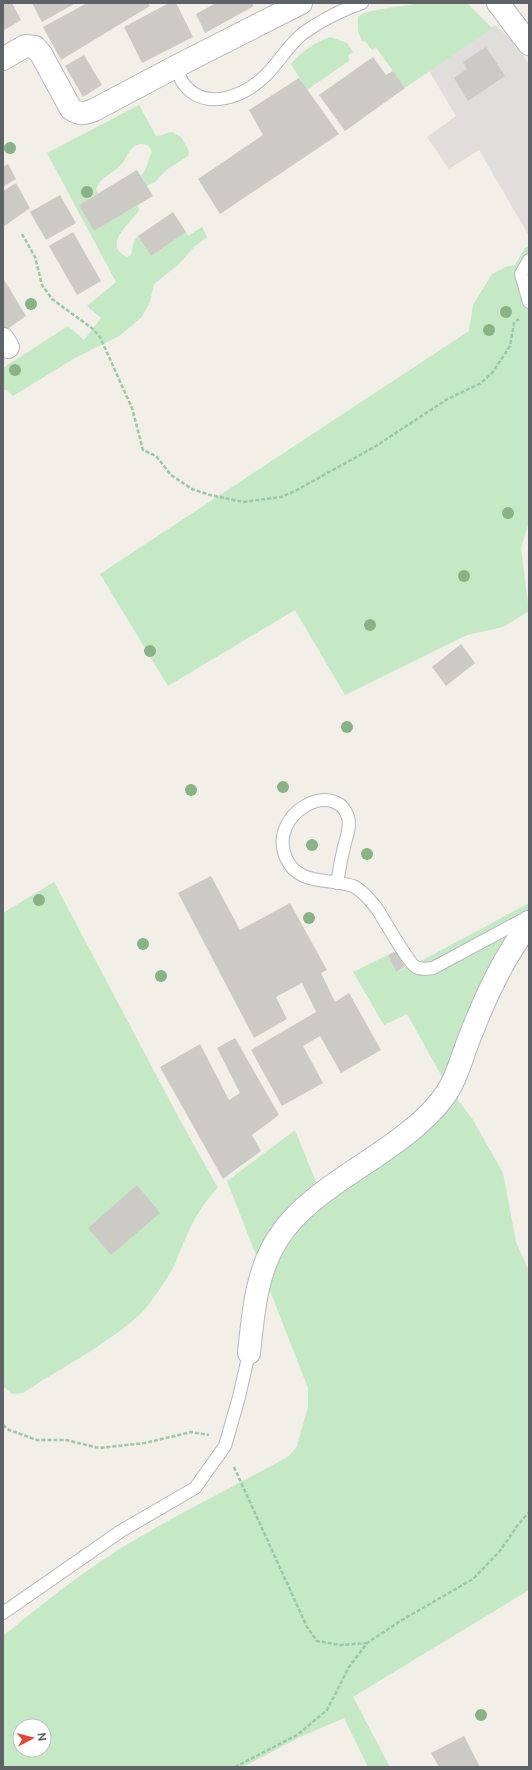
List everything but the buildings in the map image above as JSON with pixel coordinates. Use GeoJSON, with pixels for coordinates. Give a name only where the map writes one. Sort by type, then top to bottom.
{"type":"FeatureCollection","features":[{"type":"Feature","properties":{"kind":"street"},"geometry":{"type":"LineString","coordinates":[[3,59],[25,46],[35,47],[71,109],[77,113],[83,114],[94,110],[301,3]]}},
{"type":"Feature","properties":{"kind":"street"},"geometry":{"type":"LineString","coordinates":[[498,3],[529,44]]}},
{"type":"Feature","properties":{"kind":"street"},"geometry":{"type":"LineString","coordinates":[[249,1353],[254,1305],[262,1272],[276,1240],[288,1225],[322,1193],[387,1148],[427,1117],[443,1098],[449,1089],[469,1037],[502,966],[529,922]]}},
{"type":"Feature","properties":{"kind":"lane"},"geometry":{"type":"LineString","coordinates":[[175,67],[183,82],[200,96],[216,100],[230,97],[254,86],[277,63],[291,45],[314,26],[338,12],[362,3]]}},
{"type":"Feature","properties":{"kind":"lane"},"geometry":{"type":"LineString","coordinates":[[529,260],[521,274],[529,302]]}},
{"type":"Feature","properties":{"kind":"lane"},"geometry":{"type":"LineString","coordinates":[[337,883],[344,846],[349,831],[348,817],[339,805],[324,800],[310,802],[297,812],[286,824],[283,840],[286,858],[294,871],[305,878],[354,886],[364,894],[379,912],[415,967],[424,970],[433,968],[529,917]]}},
{"type":"Feature","properties":{"kind":"lane"},"geometry":{"type":"LineString","coordinates":[[3,1613],[121,1531],[195,1488],[225,1446],[239,1397],[249,1353]]}},
{"type":"Feature","properties":{"kind":"path"},"geometry":{"type":"LineString","coordinates":[[22,234],[35,257],[42,285],[52,299],[93,329],[100,337],[132,408],[143,450],[156,456],[171,475],[192,489],[210,495],[243,502],[281,497],[297,490],[376,446],[446,400],[481,383],[492,373],[510,346],[514,323],[522,316],[529,302]]}},
{"type":"Feature","properties":{"kind":"path"},"geometry":{"type":"LineString","coordinates":[[3,1426],[9,1430],[37,1440],[66,1440],[99,1448],[144,1443],[191,1432],[211,1435],[225,1446],[307,1627],[317,1641],[340,1645],[367,1643]]}},
{"type":"Feature","properties":{"kind":"path"},"geometry":{"type":"LineString","coordinates":[[235,1767],[297,1735],[326,1710],[349,1667],[367,1643],[402,1620],[473,1579],[500,1551],[516,1526],[529,1512]]}},
{"type":"Feature","properties":{"kind":"shaded area"},"geometry":{"type":"Polygon","coordinates":[[[495,25],[513,41],[529,64],[529,236],[479,150],[449,169],[427,137],[456,116],[429,71],[495,25]]]}},
{"type":"Feature","properties":{"kind":"green space"},"geometry":{"type":"Polygon","coordinates":[[[420,3],[467,3],[492,28],[405,88],[376,47],[372,50],[366,42],[362,41],[358,31],[358,17],[369,12],[420,3]]]}},
{"type":"Feature","properties":{"kind":"green space"},"geometry":{"type":"Polygon","coordinates":[[[330,37],[347,43],[353,52],[348,56],[350,60],[307,90],[291,64],[299,55],[309,48],[330,37]]]}},
{"type":"Feature","properties":{"kind":"green space"},"geometry":{"type":"Polygon","coordinates":[[[139,105],[156,136],[173,132],[181,137],[189,151],[188,156],[166,170],[155,182],[147,186],[141,176],[152,152],[149,146],[143,144],[137,145],[131,150],[117,169],[101,180],[96,189],[98,193],[79,205],[94,231],[138,205],[139,210],[125,227],[117,240],[117,246],[120,252],[127,257],[131,255],[134,241],[138,236],[151,256],[186,232],[188,236],[202,227],[207,237],[194,247],[179,264],[154,284],[150,302],[141,318],[119,336],[75,358],[13,396],[7,390],[3,390],[3,368],[68,326],[84,340],[101,318],[87,306],[116,282],[47,153],[139,105]]]}},
{"type":"Feature","properties":{"kind":"green space"},"geometry":{"type":"Polygon","coordinates":[[[529,246],[529,522],[521,548],[529,611],[503,627],[467,635],[345,695],[295,610],[168,686],[100,574],[469,331],[473,305],[492,274],[506,267],[515,265],[525,248],[529,246]]]}},
{"type":"Feature","properties":{"kind":"green space"},"geometry":{"type":"Polygon","coordinates":[[[54,882],[181,1122],[218,1188],[210,1196],[198,1214],[173,1269],[161,1288],[152,1301],[133,1321],[91,1351],[23,1393],[12,1394],[3,1386],[3,913],[54,882]]]}},
{"type":"Feature","properties":{"kind":"green space"},"geometry":{"type":"Polygon","coordinates":[[[529,903],[529,938],[508,967],[452,1092],[473,1120],[503,1173],[516,1242],[529,1271],[529,1590],[353,1697],[390,1767],[368,1767],[344,1718],[298,1738],[243,1767],[3,1767],[3,1636],[73,1581],[118,1550],[160,1525],[289,1456],[297,1446],[308,1407],[308,1388],[227,1181],[295,1130],[318,1187],[384,1143],[446,1084],[407,1014],[384,1025],[353,972],[388,955],[396,972],[419,962],[529,903]]]}}]}
